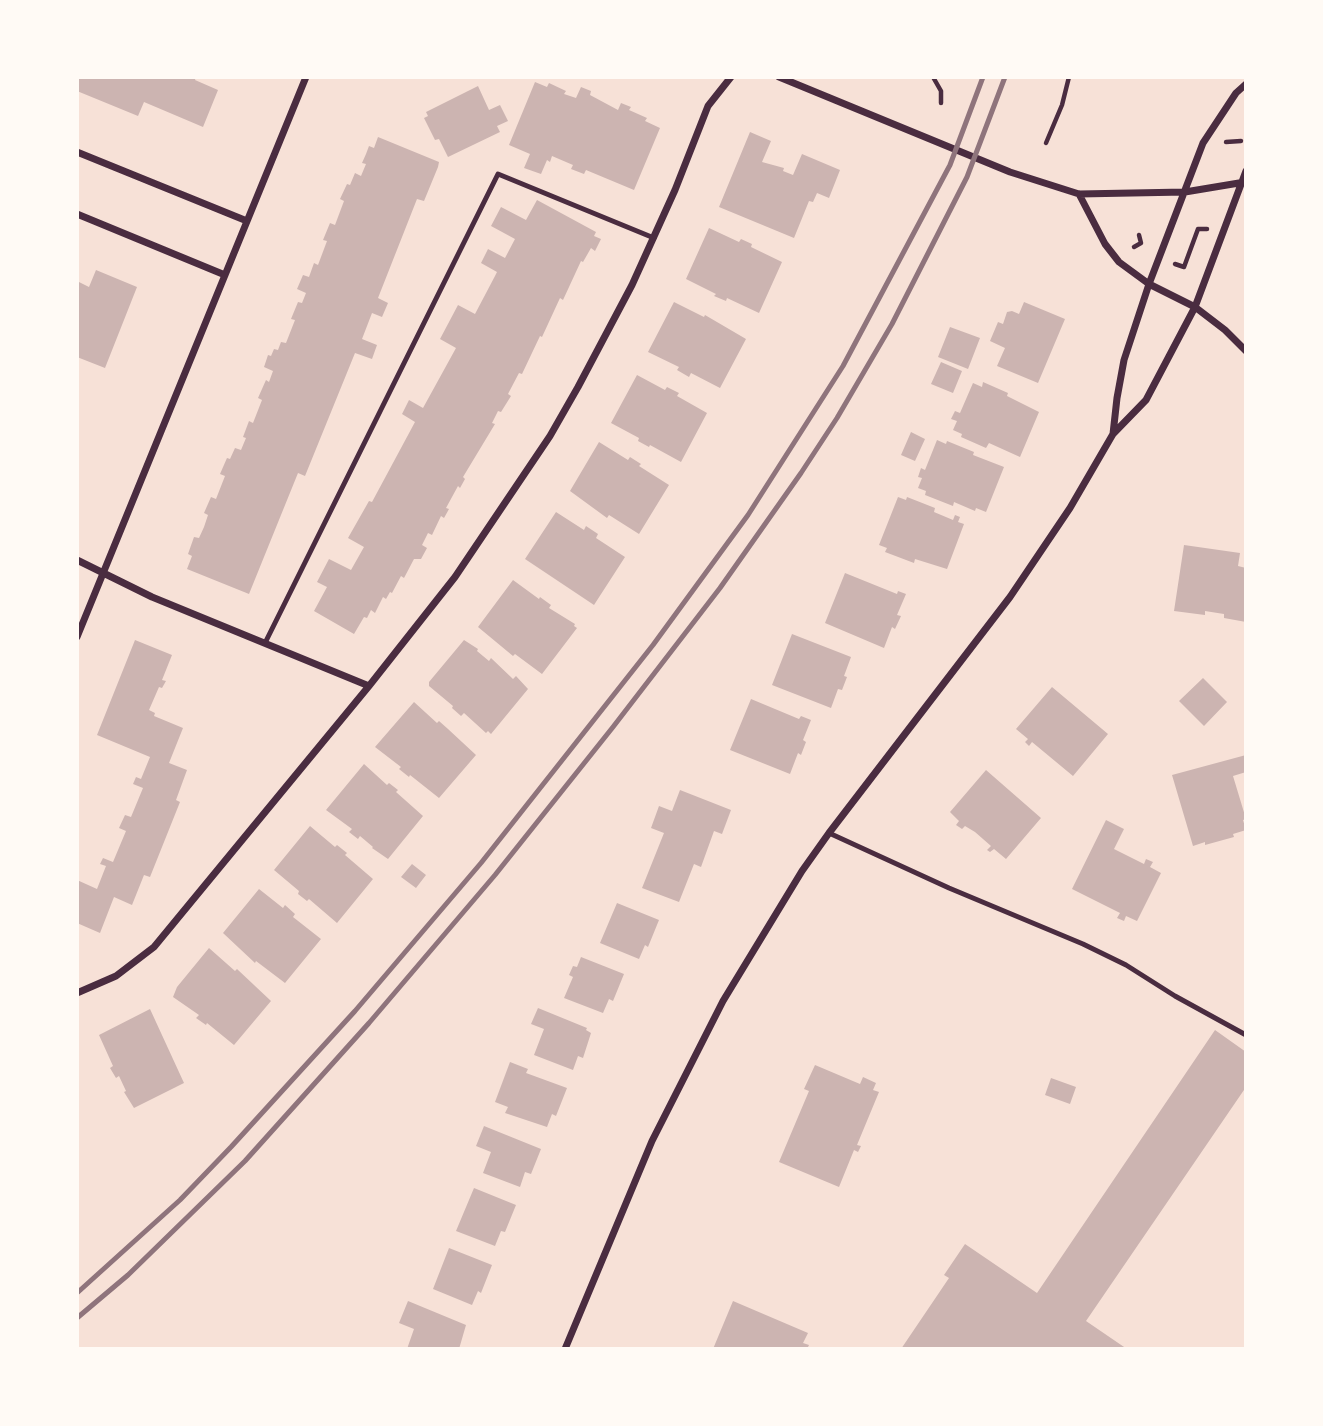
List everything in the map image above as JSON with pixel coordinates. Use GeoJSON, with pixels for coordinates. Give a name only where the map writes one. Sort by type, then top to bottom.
{"type":"FeatureCollection","features":[{"type":"Feature","properties":{"kind":"street"},"geometry":{"type":"LineString","coordinates":[[77,637],[80,623],[305,81],[315,77]]}},
{"type":"Feature","properties":{"kind":"street"},"geometry":{"type":"LineString","coordinates":[[77,993],[116,976],[154,947],[455,577],[550,436],[607,334],[654,238],[708,106],[732,77]]}},
{"type":"Feature","properties":{"kind":"street"},"geometry":{"type":"LineString","coordinates":[[779,77],[1010,172],[1079,194],[1185,192],[1244,182]]}},
{"type":"Feature","properties":{"kind":"street"},"geometry":{"type":"LineString","coordinates":[[1113,434],[1124,360],[1149,284],[1203,143],[1236,93],[1246,85]]}},
{"type":"Feature","properties":{"kind":"street"},"geometry":{"type":"LineString","coordinates":[[77,152],[247,221]]}},
{"type":"Feature","properties":{"kind":"street"},"geometry":{"type":"LineString","coordinates":[[565,1349],[635,1181],[697,1049],[747,960],[829,833],[1010,597],[1070,508],[1113,434],[1146,400],[1195,307],[1246,171]]}},
{"type":"Feature","properties":{"kind":"street"},"geometry":{"type":"LineString","coordinates":[[1079,194],[1105,244],[1125,268],[1149,284],[1195,307],[1225,330],[1246,351]]}},
{"type":"Feature","properties":{"kind":"street"},"geometry":{"type":"LineString","coordinates":[[77,214],[225,275]]}},
{"type":"Feature","properties":{"kind":"street"},"geometry":{"type":"LineString","coordinates":[[77,560],[152,597],[369,686]]}},
{"type":"Feature","properties":{"kind":"lane"},"geometry":{"type":"LineString","coordinates":[[265,643],[498,174],[654,238]]}},
{"type":"Feature","properties":{"kind":"lane"},"geometry":{"type":"LineString","coordinates":[[829,833],[949,888],[1083,944],[1126,965],[1246,1035]]}},
{"type":"Feature","properties":{"kind":"path"},"geometry":{"type":"LineString","coordinates":[[933,77],[941,91],[941,103]]}},
{"type":"Feature","properties":{"kind":"path"},"geometry":{"type":"LineString","coordinates":[[1046,143],[1062,105],[1069,77]]}},
{"type":"Feature","properties":{"kind":"path"},"geometry":{"type":"LineString","coordinates":[[1226,142],[1241,141]]}},
{"type":"Feature","properties":{"kind":"path"},"geometry":{"type":"LineString","coordinates":[[1175,264],[1184,267],[1198,229],[1209,229]]}},
{"type":"Feature","properties":{"kind":"path"},"geometry":{"type":"LineString","coordinates":[[1134,247],[1142,243],[1139,235]]}},
{"type":"Feature","properties":{"kind":"building"},"geometry":{"type":"Polygon","coordinates":[[[77,77],[196,77],[195,80],[218,90],[203,127],[144,102],[138,116],[77,91],[77,77]]]}},
{"type":"Feature","properties":{"kind":"building"},"geometry":{"type":"Polygon","coordinates":[[[535,82],[547,87],[549,83],[566,91],[564,94],[576,98],[581,87],[618,110],[621,103],[631,107],[629,110],[647,118],[645,121],[660,128],[634,190],[586,170],[584,174],[571,169],[573,165],[552,156],[550,162],[547,160],[541,174],[524,168],[530,154],[509,145],[535,82]]]}},
{"type":"Feature","properties":{"kind":"building"},"geometry":{"type":"Polygon","coordinates":[[[478,86],[489,110],[500,105],[508,121],[497,126],[500,132],[448,157],[439,139],[435,140],[424,118],[428,116],[426,112],[478,86]]]}},
{"type":"Feature","properties":{"kind":"building"},"geometry":{"type":"Polygon","coordinates":[[[750,132],[771,141],[762,162],[784,168],[783,171],[793,175],[802,154],[840,170],[829,198],[817,193],[813,202],[809,201],[794,238],[719,207],[750,132]]]}},
{"type":"Feature","properties":{"kind":"building"},"geometry":{"type":"Polygon","coordinates":[[[378,137],[439,162],[438,167],[424,201],[417,199],[378,298],[388,303],[382,317],[372,313],[362,339],[377,345],[372,359],[355,353],[305,476],[298,473],[249,594],[187,569],[192,556],[188,554],[194,537],[199,538],[204,527],[208,515],[204,513],[211,497],[216,499],[225,476],[220,474],[227,458],[230,459],[235,448],[241,450],[249,421],[253,423],[262,400],[258,398],[273,371],[264,367],[268,355],[271,356],[274,349],[278,350],[281,342],[286,343],[295,320],[291,319],[298,302],[302,303],[306,293],[297,289],[303,275],[309,277],[314,263],[318,265],[327,241],[323,240],[330,223],[335,225],[344,201],[340,199],[347,184],[350,185],[355,173],[361,176],[366,164],[362,163],[369,146],[374,148],[378,137]]]}},
{"type":"Feature","properties":{"kind":"building"},"geometry":{"type":"Polygon","coordinates":[[[537,200],[596,232],[594,236],[601,239],[595,251],[591,248],[583,262],[581,261],[563,300],[560,298],[522,374],[519,373],[508,394],[511,396],[501,412],[498,411],[492,423],[495,424],[446,508],[449,509],[444,518],[441,516],[432,535],[428,533],[422,545],[427,548],[421,559],[414,559],[392,593],[390,592],[386,599],[383,597],[375,613],[371,610],[367,618],[364,617],[354,634],[314,611],[327,587],[317,582],[329,559],[351,570],[364,547],[348,538],[369,501],[372,502],[415,422],[402,414],[409,400],[423,408],[456,348],[440,339],[458,305],[475,314],[495,276],[497,272],[481,263],[488,249],[505,258],[515,239],[491,226],[501,207],[526,220],[537,200]]]}},
{"type":"Feature","properties":{"kind":"building"},"geometry":{"type":"Polygon","coordinates":[[[709,228],[739,242],[741,239],[752,244],[751,247],[782,262],[759,313],[727,298],[726,301],[714,296],[716,294],[686,279],[709,228]]]}},
{"type":"Feature","properties":{"kind":"building"},"geometry":{"type":"Polygon","coordinates":[[[96,270],[137,287],[105,368],[77,357],[77,281],[89,287],[96,270]]]}},
{"type":"Feature","properties":{"kind":"building"},"geometry":{"type":"Polygon","coordinates":[[[674,302],[704,317],[705,315],[746,339],[720,388],[691,373],[689,377],[677,370],[679,367],[648,352],[674,302]]]}},
{"type":"Feature","properties":{"kind":"building"},"geometry":{"type":"Polygon","coordinates":[[[1024,302],[1065,319],[1038,383],[997,366],[1005,348],[990,341],[998,322],[1003,324],[1007,312],[1019,314],[1024,302]]]}},
{"type":"Feature","properties":{"kind":"building"},"geometry":{"type":"Polygon","coordinates":[[[950,327],[980,338],[968,369],[938,357],[950,327]]]}},
{"type":"Feature","properties":{"kind":"building"},"geometry":{"type":"Polygon","coordinates":[[[941,362],[962,371],[953,393],[931,384],[941,362]]]}},
{"type":"Feature","properties":{"kind":"building"},"geometry":{"type":"Polygon","coordinates":[[[637,375],[665,390],[667,387],[679,393],[677,396],[707,413],[681,462],[638,441],[639,438],[611,423],[637,375]]]}},
{"type":"Feature","properties":{"kind":"building"},"geometry":{"type":"Polygon","coordinates":[[[983,382],[1008,393],[1007,396],[1039,412],[1020,457],[989,443],[986,448],[961,437],[962,434],[953,430],[957,421],[951,419],[955,411],[960,413],[973,383],[982,387],[983,382]]]}},
{"type":"Feature","properties":{"kind":"building"},"geometry":{"type":"Polygon","coordinates":[[[911,432],[925,439],[915,461],[901,455],[911,432]]]}},
{"type":"Feature","properties":{"kind":"building"},"geometry":{"type":"Polygon","coordinates":[[[937,440],[946,444],[947,441],[1004,467],[986,512],[976,508],[975,511],[954,502],[953,506],[925,495],[926,491],[918,488],[922,478],[918,477],[921,468],[925,470],[937,440]]]}},
{"type":"Feature","properties":{"kind":"building"},"geometry":{"type":"Polygon","coordinates":[[[599,442],[628,460],[630,457],[669,485],[639,534],[609,515],[607,518],[570,491],[599,442]]]}},
{"type":"Feature","properties":{"kind":"building"},"geometry":{"type":"Polygon","coordinates":[[[898,497],[906,500],[907,497],[935,508],[934,512],[953,520],[955,515],[960,517],[958,522],[964,524],[947,569],[915,559],[914,563],[885,552],[887,548],[879,545],[898,497]]]}},
{"type":"Feature","properties":{"kind":"building"},"geometry":{"type":"Polygon","coordinates":[[[556,512],[584,530],[586,526],[598,534],[596,538],[625,557],[594,605],[525,559],[556,512]]]}},
{"type":"Feature","properties":{"kind":"building"},"geometry":{"type":"Polygon","coordinates":[[[1184,545],[1240,553],[1238,566],[1246,568],[1246,622],[1205,611],[1205,615],[1174,611],[1184,545]]]}},
{"type":"Feature","properties":{"kind":"building"},"geometry":{"type":"Polygon","coordinates":[[[845,573],[897,594],[898,591],[906,594],[897,615],[901,616],[895,629],[892,627],[884,648],[825,623],[845,573]]]}},
{"type":"Feature","properties":{"kind":"building"},"geometry":{"type":"Polygon","coordinates":[[[513,580],[551,605],[549,608],[577,628],[542,674],[515,654],[513,656],[478,627],[513,580]]]}},
{"type":"Feature","properties":{"kind":"building"},"geometry":{"type":"Polygon","coordinates":[[[792,634],[851,657],[842,690],[838,689],[831,708],[772,685],[792,634]]]}},
{"type":"Feature","properties":{"kind":"building"},"geometry":{"type":"Polygon","coordinates":[[[135,640],[172,655],[162,680],[166,681],[162,688],[159,687],[149,710],[155,713],[154,716],[183,728],[169,763],[187,770],[176,800],[180,802],[150,877],[144,875],[132,905],[114,897],[100,933],[77,923],[77,880],[97,889],[106,866],[100,864],[103,858],[113,862],[126,831],[119,828],[125,815],[131,817],[143,788],[133,784],[136,777],[141,779],[150,757],[97,735],[135,640]]]}},
{"type":"Feature","properties":{"kind":"building"},"geometry":{"type":"Polygon","coordinates":[[[464,640],[478,649],[489,661],[491,658],[513,679],[516,676],[528,689],[491,734],[488,731],[486,733],[464,713],[461,716],[429,686],[429,682],[464,640]]]}},
{"type":"Feature","properties":{"kind":"building"},"geometry":{"type":"Polygon","coordinates":[[[1203,678],[1227,702],[1204,726],[1179,701],[1203,678]]]}},
{"type":"Feature","properties":{"kind":"building"},"geometry":{"type":"Polygon","coordinates":[[[1052,687],[1108,734],[1073,776],[1032,742],[1029,746],[1025,742],[1028,739],[1016,729],[1052,687]]]}},
{"type":"Feature","properties":{"kind":"building"},"geometry":{"type":"Polygon","coordinates":[[[751,699],[799,719],[801,716],[811,720],[803,740],[806,742],[801,755],[798,753],[790,774],[730,750],[751,699]]]}},
{"type":"Feature","properties":{"kind":"building"},"geometry":{"type":"Polygon","coordinates":[[[414,702],[476,755],[439,798],[410,775],[409,777],[399,769],[401,767],[375,747],[414,702]]]}},
{"type":"Feature","properties":{"kind":"building"},"geometry":{"type":"Polygon","coordinates":[[[1246,755],[1246,772],[1233,776],[1246,819],[1243,820],[1246,830],[1233,834],[1234,837],[1193,846],[1172,775],[1246,755]]]}},
{"type":"Feature","properties":{"kind":"building"},"geometry":{"type":"Polygon","coordinates":[[[364,764],[387,785],[389,783],[398,790],[396,792],[423,816],[388,859],[360,836],[358,839],[349,832],[352,829],[326,810],[364,764]]]}},
{"type":"Feature","properties":{"kind":"building"},"geometry":{"type":"Polygon","coordinates":[[[986,770],[1041,818],[1006,859],[994,849],[990,852],[987,850],[991,846],[975,832],[965,826],[962,829],[956,825],[959,821],[950,812],[986,770]]]}},
{"type":"Feature","properties":{"kind":"building"},"geometry":{"type":"Polygon","coordinates":[[[680,790],[731,810],[722,834],[714,831],[701,867],[694,864],[679,902],[642,888],[664,833],[651,828],[659,806],[672,811],[680,790]]]}},
{"type":"Feature","properties":{"kind":"building"},"geometry":{"type":"Polygon","coordinates":[[[1106,820],[1124,829],[1114,849],[1144,864],[1146,859],[1153,862],[1150,867],[1161,873],[1137,921],[1126,916],[1124,921],[1117,918],[1120,913],[1072,889],[1106,820]]]}},
{"type":"Feature","properties":{"kind":"building"},"geometry":{"type":"Polygon","coordinates":[[[310,826],[335,847],[337,845],[347,853],[345,855],[373,879],[337,923],[309,899],[307,901],[298,894],[299,891],[274,870],[310,826]]]}},
{"type":"Feature","properties":{"kind":"building"},"geometry":{"type":"Polygon","coordinates":[[[412,864],[426,875],[416,888],[401,877],[412,864]]]}},
{"type":"Feature","properties":{"kind":"building"},"geometry":{"type":"Polygon","coordinates":[[[259,889],[283,908],[285,905],[295,914],[293,917],[321,939],[285,983],[256,961],[255,963],[223,933],[259,889]]]}},
{"type":"Feature","properties":{"kind":"building"},"geometry":{"type":"Polygon","coordinates":[[[617,903],[659,920],[648,947],[645,945],[639,959],[600,943],[617,903]]]}},
{"type":"Feature","properties":{"kind":"building"},"geometry":{"type":"Polygon","coordinates":[[[209,948],[235,971],[237,969],[271,1001],[234,1045],[207,1023],[206,1025],[196,1018],[199,1015],[173,997],[177,987],[209,948]]]}},
{"type":"Feature","properties":{"kind":"building"},"geometry":{"type":"Polygon","coordinates":[[[581,957],[624,974],[613,1001],[609,999],[603,1013],[564,998],[573,977],[569,975],[573,966],[577,967],[581,957]]]}},
{"type":"Feature","properties":{"kind":"building"},"geometry":{"type":"Polygon","coordinates":[[[538,1008],[587,1028],[591,1033],[583,1058],[578,1056],[573,1070],[534,1055],[544,1029],[531,1024],[538,1008]]]}},
{"type":"Feature","properties":{"kind":"building"},"geometry":{"type":"Polygon","coordinates":[[[150,1009],[184,1083],[134,1108],[124,1092],[126,1091],[119,1076],[116,1078],[110,1068],[113,1066],[99,1035],[150,1009]]]}},
{"type":"Feature","properties":{"kind":"building"},"geometry":{"type":"Polygon","coordinates":[[[1215,1030],[1246,1052],[1246,1087],[1086,1321],[1127,1349],[901,1349],[949,1278],[944,1275],[965,1244],[1037,1293],[1215,1030]]]}},
{"type":"Feature","properties":{"kind":"building"},"geometry":{"type":"Polygon","coordinates":[[[510,1062],[528,1069],[526,1073],[567,1088],[556,1116],[552,1114],[547,1127],[505,1113],[508,1107],[495,1102],[510,1062]]]}},
{"type":"Feature","properties":{"kind":"building"},"geometry":{"type":"Polygon","coordinates":[[[815,1065],[860,1084],[863,1077],[876,1083],[873,1090],[879,1092],[857,1145],[861,1146],[858,1152],[854,1150],[839,1187],[779,1162],[809,1091],[804,1089],[815,1065]]]}},
{"type":"Feature","properties":{"kind":"building"},"geometry":{"type":"Polygon","coordinates":[[[1051,1078],[1076,1087],[1070,1104],[1045,1095],[1051,1078]]]}},
{"type":"Feature","properties":{"kind":"building"},"geometry":{"type":"Polygon","coordinates":[[[484,1126],[541,1149],[531,1174],[525,1172],[520,1187],[483,1173],[491,1152],[476,1146],[484,1126]]]}},
{"type":"Feature","properties":{"kind":"building"},"geometry":{"type":"Polygon","coordinates":[[[474,1188],[516,1205],[505,1232],[501,1231],[495,1246],[456,1231],[474,1188]]]}},
{"type":"Feature","properties":{"kind":"building"},"geometry":{"type":"Polygon","coordinates":[[[449,1248],[492,1265],[481,1293],[478,1291],[472,1305],[433,1289],[449,1248]]]}},
{"type":"Feature","properties":{"kind":"building"},"geometry":{"type":"Polygon","coordinates":[[[408,1301],[466,1325],[459,1349],[407,1349],[414,1329],[399,1323],[408,1301]]]}},
{"type":"Feature","properties":{"kind":"building"},"geometry":{"type":"Polygon","coordinates":[[[733,1301],[808,1333],[803,1343],[809,1345],[807,1349],[713,1349],[733,1301]]]}},
{"type":"Feature","properties":{"kind":"railway"},"geometry":{"type":"LineString","coordinates":[[77,1293],[180,1200],[355,1011],[481,863],[653,645],[748,515],[843,366],[950,165],[983,77]]}},
{"type":"Feature","properties":{"kind":"railway"},"geometry":{"type":"LineString","coordinates":[[77,1318],[128,1275],[245,1161],[369,1023],[495,875],[720,588],[837,418],[892,324],[967,177],[1005,77]]}}]}
